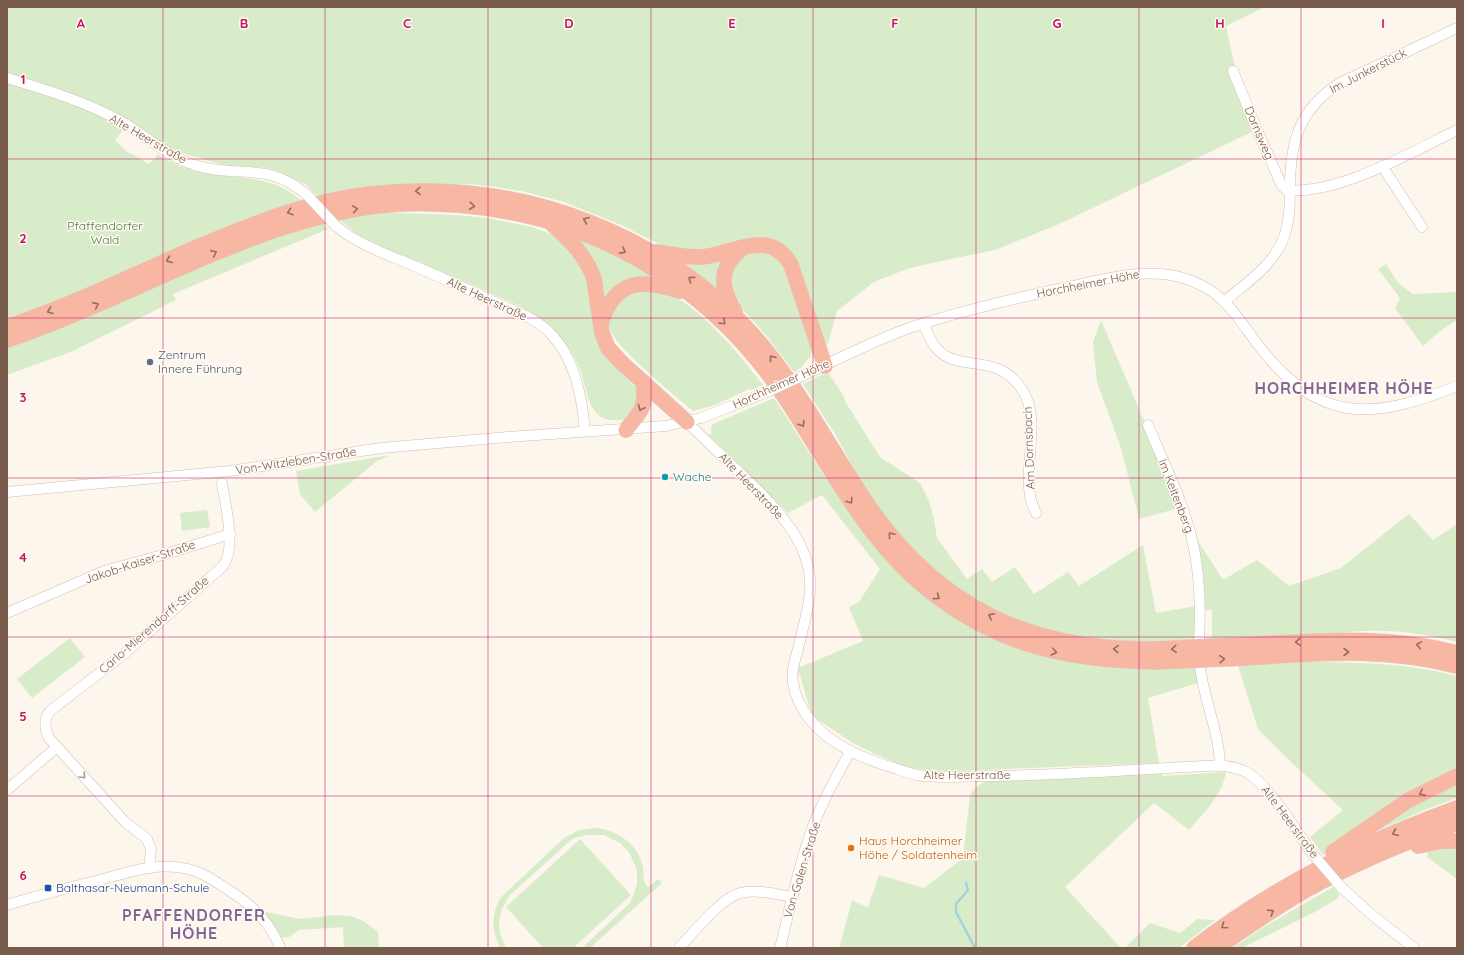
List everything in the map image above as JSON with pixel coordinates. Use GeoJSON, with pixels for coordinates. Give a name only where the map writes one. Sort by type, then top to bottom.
{"type":"FeatureCollection","features":[{"type":"Feature","properties":{"kind":"highway"},"geometry":{"type":"LineString","coordinates":[[7,327],[78,300],[254,224],[312,205],[366,195],[399,191],[434,190],[476,193],[539,205],[578,217],[610,230],[649,250],[699,285],[742,323],[762,345],[785,375],[854,484],[884,527],[906,553],[934,579],[961,599],[983,612],[1031,633],[1066,642],[1155,656]]}},
{"type":"Feature","properties":{"kind":"highway"},"geometry":{"type":"LineString","coordinates":[[7,340],[83,311],[228,247],[284,226],[335,212],[387,204],[435,203],[520,213],[583,232],[620,249],[660,272],[693,296],[728,327],[760,362],[871,531],[898,563],[924,587],[970,619],[996,632],[1029,645],[1058,653],[1112,661],[1155,656],[1242,651],[1351,640],[1376,640],[1417,644],[1457,653]]}},
{"type":"Feature","properties":{"kind":"highway"},"geometry":{"type":"LineString","coordinates":[[548,221],[573,243],[588,264],[594,279],[603,337],[612,353],[687,422]]}},
{"type":"Feature","properties":{"kind":"highway"},"geometry":{"type":"LineString","coordinates":[[649,250],[678,256],[700,257],[715,255],[753,244],[768,245],[782,253],[789,260],[825,366]]}},
{"type":"Feature","properties":{"kind":"highway"},"geometry":{"type":"LineString","coordinates":[[742,248],[728,264],[723,280],[727,297],[742,323]]}},
{"type":"Feature","properties":{"kind":"highway"},"geometry":{"type":"LineString","coordinates":[[601,323],[611,300],[620,291],[633,285],[660,285],[693,296]]}},
{"type":"Feature","properties":{"kind":"highway"},"geometry":{"type":"LineString","coordinates":[[626,430],[643,408],[645,395],[643,382]]}},
{"type":"Feature","properties":{"kind":"highway"},"geometry":{"type":"LineString","coordinates":[[1242,651],[1327,653],[1370,652],[1409,656],[1457,666]]}},
{"type":"Feature","properties":{"kind":"highway"},"geometry":{"type":"LineString","coordinates":[[1292,882],[1309,866],[1342,846],[1407,801],[1457,776]]}},
{"type":"Feature","properties":{"kind":"highway"},"geometry":{"type":"LineString","coordinates":[[1194,948],[1247,910],[1292,882],[1380,839],[1457,808]]}},
{"type":"Feature","properties":{"kind":"highway"},"geometry":{"type":"LineString","coordinates":[[1217,948],[1306,890],[1368,859],[1457,823]]}},
{"type":"Feature","properties":{"kind":"highway"},"geometry":{"type":"LineString","coordinates":[[1368,859],[1419,845],[1443,841],[1457,841]]}},
{"type":"Feature","properties":{"kind":"street","name":"Im Junkerstück"},"geometry":{"type":"LineString","coordinates":[[1225,301],[1263,268],[1277,251],[1284,237],[1288,224],[1291,166],[1294,142],[1307,115],[1320,97],[1348,79],[1457,28]]}},
{"type":"Feature","properties":{"kind":"street","name":"Dornsweg"},"geometry":{"type":"LineString","coordinates":[[1233,71],[1281,184],[1286,190],[1290,191]]}},
{"type":"Feature","properties":{"kind":"street","name":"Alte Heerstraße"},"geometry":{"type":"LineString","coordinates":[[7,78],[94,108],[124,124],[171,155],[188,163],[217,170],[265,173],[286,181],[307,195],[336,226],[347,235],[363,244],[529,318],[545,328],[561,347],[573,371],[583,408],[586,431]]}},
{"type":"Feature","properties":{"kind":"street"},"geometry":{"type":"LineString","coordinates":[[1290,191],[1328,187],[1382,166],[1457,130]]}},
{"type":"Feature","properties":{"kind":"street"},"geometry":{"type":"LineString","coordinates":[[1382,166],[1422,226]]}},
{"type":"Feature","properties":{"kind":"street","name":"Horchheimer Höhe"},"geometry":{"type":"LineString","coordinates":[[687,422],[765,393],[872,344],[924,323],[989,305],[1096,281],[1135,274],[1170,275],[1194,282],[1213,292],[1225,301],[1268,358],[1284,375],[1303,390],[1323,401],[1353,409],[1381,409],[1413,403],[1457,386]]}},
{"type":"Feature","properties":{"kind":"street","name":"Am Dornsbach"},"geometry":{"type":"LineString","coordinates":[[924,323],[931,340],[942,353],[956,360],[996,367],[1012,378],[1023,391],[1030,409],[1031,427],[1028,479],[1033,509],[1036,513]]}},
{"type":"Feature","properties":{"kind":"street"},"geometry":{"type":"LineString","coordinates":[[586,431],[626,430],[666,426],[687,422]]}},
{"type":"Feature","properties":{"kind":"street","name":"Alte Heerstraße"},"geometry":{"type":"LineString","coordinates":[[687,422],[766,499],[791,529],[801,547],[808,565],[810,583],[806,617],[793,668],[794,685],[801,707],[810,721],[822,733],[850,752],[918,775],[940,777],[1035,775],[1220,765],[1245,772],[1259,781],[1270,794],[1312,853],[1341,887],[1372,915],[1414,948]]}},
{"type":"Feature","properties":{"kind":"street","name":"Im Keitenberg"},"geometry":{"type":"LineString","coordinates":[[1148,425],[1178,498],[1192,541],[1200,598],[1199,641]]}},
{"type":"Feature","properties":{"kind":"street","name":"Von-Witzleben-Straße"},"geometry":{"type":"LineString","coordinates":[[7,492],[230,471],[381,448],[586,431]]}},
{"type":"Feature","properties":{"kind":"street","name":"Carlo-Mierendorff-Straße"},"geometry":{"type":"LineString","coordinates":[[149,868],[151,849],[147,839],[126,822],[57,747],[46,734],[45,724],[47,715],[54,708],[129,650],[219,570],[227,561],[231,543],[222,483]]}},
{"type":"Feature","properties":{"kind":"street","name":"Jakob-Kaiser-Straße"},"geometry":{"type":"LineString","coordinates":[[7,613],[104,572],[230,534]]}},
{"type":"Feature","properties":{"kind":"street"},"geometry":{"type":"LineString","coordinates":[[1200,667],[1203,686],[1218,743],[1220,765]]}},
{"type":"Feature","properties":{"kind":"street"},"geometry":{"type":"LineString","coordinates":[[7,790],[57,747]]}},
{"type":"Feature","properties":{"kind":"street","name":"Von-Galen-Straße"},"geometry":{"type":"LineString","coordinates":[[780,948],[792,896],[812,830],[835,779],[850,752]]}},
{"type":"Feature","properties":{"kind":"street"},"geometry":{"type":"LineString","coordinates":[[7,905],[32,897],[149,868],[168,866],[181,867],[206,876],[255,909],[271,930],[280,948]]}},
{"type":"Feature","properties":{"kind":"street"},"geometry":{"type":"LineString","coordinates":[[679,948],[716,910],[732,896],[746,892],[792,896]]}},
{"type":"Feature","properties":{"kind":"green space"},"geometry":{"type":"Polygon","coordinates":[[[7,7],[1265,7],[1226,26],[1234,63],[1256,130],[1059,224],[995,250],[907,269],[874,282],[837,311],[828,344],[824,341],[784,249],[714,252],[665,247],[621,225],[564,202],[521,191],[490,186],[465,184],[407,185],[319,198],[305,184],[278,171],[265,168],[220,164],[170,149],[125,119],[7,74],[7,7]]]}},
{"type":"Feature","properties":{"kind":"green space","name":"Pfaffendorfer Wald"},"geometry":{"type":"Polygon","coordinates":[[[7,82],[74,104],[125,128],[115,140],[127,152],[148,164],[156,158],[157,154],[177,165],[193,171],[266,182],[291,192],[303,202],[7,322],[7,82]]]}},
{"type":"Feature","properties":{"kind":"green space"},"geometry":{"type":"Polygon","coordinates":[[[372,212],[456,215],[487,218],[532,227],[559,237],[585,266],[604,353],[616,368],[636,388],[639,400],[626,419],[613,420],[604,418],[597,414],[588,399],[580,369],[573,354],[558,333],[539,317],[509,301],[383,247],[359,235],[336,217],[372,212]]]}},
{"type":"Feature","properties":{"kind":"green space"},"geometry":{"type":"Polygon","coordinates":[[[320,221],[328,229],[173,294],[176,300],[73,351],[7,375],[7,344],[196,266],[320,221]]]}},
{"type":"Feature","properties":{"kind":"green space"},"geometry":{"type":"Polygon","coordinates":[[[581,238],[653,274],[650,279],[603,307],[578,243],[581,238]]]}},
{"type":"Feature","properties":{"kind":"green space"},"geometry":{"type":"Polygon","coordinates":[[[765,249],[784,262],[812,347],[810,359],[808,358],[802,367],[794,372],[766,335],[737,303],[728,275],[741,254],[765,249]]]}},
{"type":"Feature","properties":{"kind":"green space"},"geometry":{"type":"Polygon","coordinates":[[[724,259],[720,291],[680,260],[724,259]]]}},
{"type":"Feature","properties":{"kind":"green space"},"geometry":{"type":"Polygon","coordinates":[[[1386,264],[1398,283],[1413,294],[1457,292],[1457,320],[1440,331],[1423,346],[1395,308],[1400,298],[1378,269],[1386,264]]]}},
{"type":"Feature","properties":{"kind":"green space"},"geometry":{"type":"Polygon","coordinates":[[[642,289],[670,294],[696,311],[721,335],[763,385],[751,390],[749,389],[715,405],[693,411],[660,383],[621,346],[609,327],[611,313],[618,301],[625,296],[642,289]]]}},
{"type":"Feature","properties":{"kind":"green space"},"geometry":{"type":"Polygon","coordinates":[[[1101,320],[1177,498],[1179,508],[1139,519],[1121,448],[1097,382],[1093,342],[1101,320]]]}},
{"type":"Feature","properties":{"kind":"green space"},"geometry":{"type":"Polygon","coordinates":[[[829,374],[880,457],[920,483],[929,501],[937,538],[967,579],[982,569],[992,582],[1015,567],[1034,594],[1068,572],[1079,586],[1143,545],[1156,613],[1197,606],[1197,641],[1099,642],[1022,624],[962,593],[906,546],[860,480],[837,437],[803,384],[821,375],[829,374]]]}},
{"type":"Feature","properties":{"kind":"green space"},"geometry":{"type":"Polygon","coordinates":[[[774,398],[821,471],[886,560],[904,578],[940,607],[1197,667],[1198,683],[1148,698],[1159,763],[955,771],[910,768],[877,755],[853,743],[812,716],[798,668],[863,641],[849,607],[859,602],[880,569],[822,495],[788,513],[709,435],[712,433],[711,428],[713,424],[774,398]]]}},
{"type":"Feature","properties":{"kind":"green space"},"geometry":{"type":"Polygon","coordinates":[[[390,455],[377,461],[315,512],[300,494],[296,471],[390,455]]]}},
{"type":"Feature","properties":{"kind":"green space"},"geometry":{"type":"Polygon","coordinates":[[[207,510],[210,527],[182,531],[180,513],[207,510]]]}},
{"type":"Feature","properties":{"kind":"green space"},"geometry":{"type":"Polygon","coordinates":[[[1409,514],[1433,540],[1457,524],[1457,642],[1414,633],[1385,631],[1202,641],[1202,638],[1212,637],[1212,610],[1203,610],[1194,543],[1198,541],[1223,580],[1257,560],[1289,586],[1341,568],[1409,514]]]}},
{"type":"Feature","properties":{"kind":"green space"},"geometry":{"type":"Polygon","coordinates":[[[70,638],[85,657],[32,698],[17,679],[70,638]]]}},
{"type":"Feature","properties":{"kind":"green space"},"geometry":{"type":"Polygon","coordinates":[[[1294,662],[1396,665],[1437,671],[1457,676],[1457,773],[1323,855],[1310,837],[1343,810],[1258,729],[1238,666],[1294,662]]]}},
{"type":"Feature","properties":{"kind":"green space"},"geometry":{"type":"Polygon","coordinates":[[[1161,772],[1162,776],[1226,772],[1221,788],[1216,796],[1189,830],[1154,803],[1065,887],[1121,948],[839,948],[852,901],[868,907],[879,875],[924,888],[963,858],[970,795],[974,789],[987,780],[1161,772]]]}},
{"type":"Feature","properties":{"kind":"green space"},"geometry":{"type":"Polygon","coordinates":[[[1457,782],[1457,798],[1422,811],[1370,834],[1382,822],[1457,782]]]}},
{"type":"Feature","properties":{"kind":"green space"},"geometry":{"type":"Polygon","coordinates":[[[595,828],[603,829],[619,835],[632,845],[637,851],[643,867],[644,880],[648,887],[658,879],[662,883],[590,948],[582,948],[629,904],[637,884],[637,870],[629,852],[620,843],[604,835],[587,835],[577,837],[571,840],[510,895],[502,909],[499,921],[500,934],[506,948],[500,948],[495,935],[494,915],[498,902],[502,896],[564,838],[579,830],[595,828]]]}},
{"type":"Feature","properties":{"kind":"green space"},"geometry":{"type":"Polygon","coordinates":[[[580,839],[631,895],[573,948],[543,948],[506,907],[580,839]]]}},
{"type":"Feature","properties":{"kind":"green space"},"geometry":{"type":"Polygon","coordinates":[[[1457,845],[1457,879],[1427,857],[1429,846],[1457,845]]]}},
{"type":"Feature","properties":{"kind":"green space"},"geometry":{"type":"Polygon","coordinates":[[[1333,887],[1340,895],[1337,899],[1313,913],[1242,948],[1232,948],[1264,927],[1333,887]]]}},
{"type":"Feature","properties":{"kind":"green space"},"geometry":{"type":"Polygon","coordinates":[[[266,912],[300,919],[336,915],[351,916],[365,922],[378,932],[379,948],[344,948],[343,927],[299,930],[289,937],[280,938],[264,913],[266,912]]]}},
{"type":"Feature","properties":{"kind":"green space"},"geometry":{"type":"Polygon","coordinates":[[[1198,919],[1215,920],[1179,948],[1125,948],[1150,923],[1180,933],[1198,919]]]}},
{"type":"Feature","properties":{"kind":"waterway"},"geometry":{"type":"LineString","coordinates":[[966,883],[968,890],[956,904],[956,912],[975,948]]}},
{"type":"Feature","properties":{"kind":"place","name":"Zentrum Innere Führung"},"geometry":{"type":"Point","coordinates":[150,362]}},
{"type":"Feature","properties":{"kind":"place","name":"Wache"},"geometry":{"type":"Point","coordinates":[665,477]}},
{"type":"Feature","properties":{"kind":"place","name":"Haus Horchheimer Höhe / Soldatenheim"},"geometry":{"type":"Point","coordinates":[851,848]}},
{"type":"Feature","properties":{"kind":"place","name":"Balthasar-Neumann-Schule"},"geometry":{"type":"Point","coordinates":[48,888]}},
{"type":"Feature","properties":{"kind":"district","name":"HORCHHEIMER HÖHE"},"geometry":{"type":"Point","coordinates":[1344,388]}},
{"type":"Feature","properties":{"kind":"district","name":"PFAFFENDORFER HÖHE"},"geometry":{"type":"Point","coordinates":[194,924]}}]}
